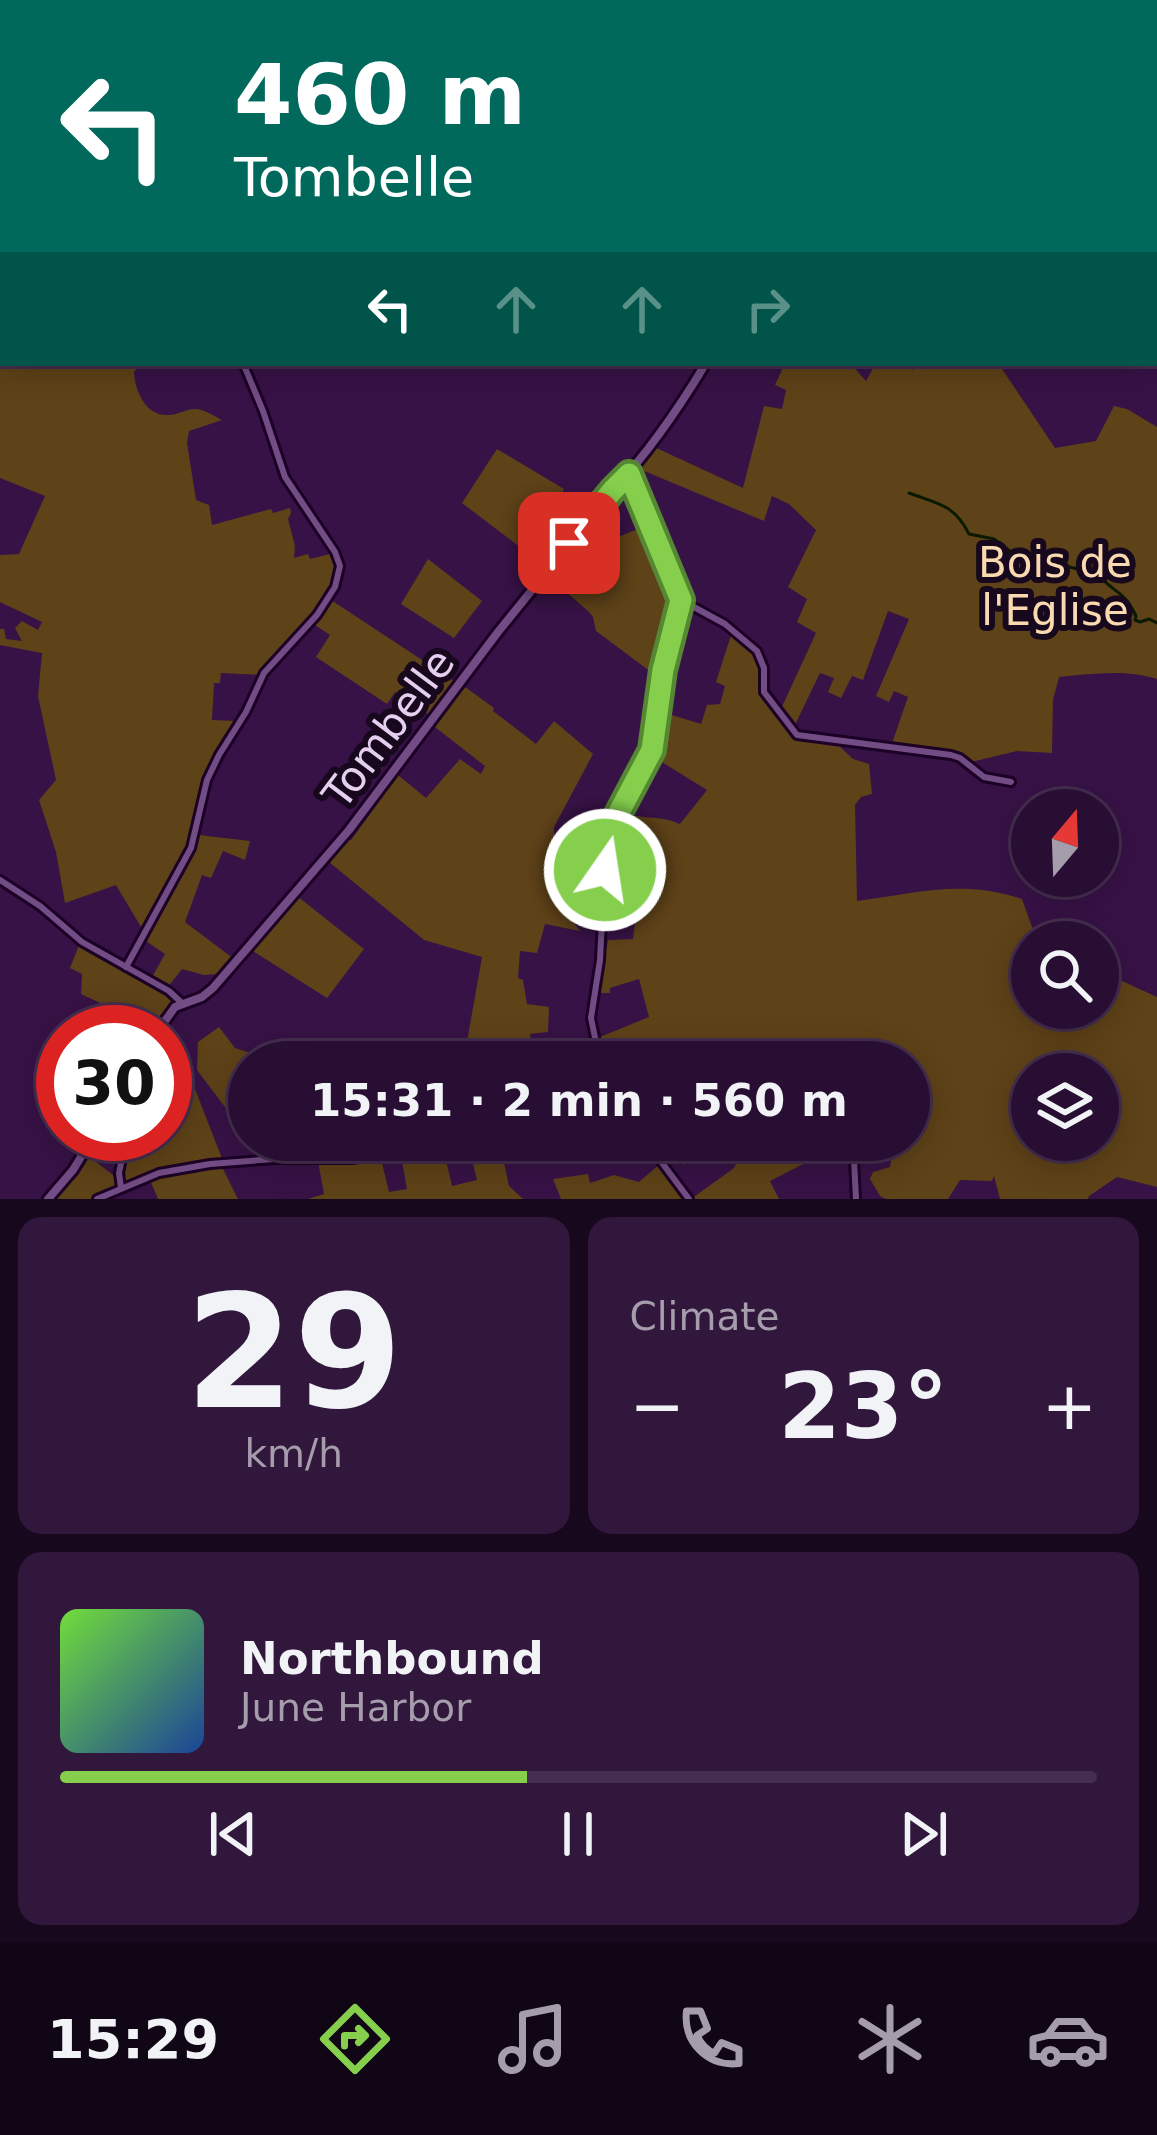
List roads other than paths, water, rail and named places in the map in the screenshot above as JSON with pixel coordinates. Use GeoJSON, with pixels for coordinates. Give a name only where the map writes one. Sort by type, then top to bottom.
{"type":"FeatureCollection","features":[{"type":"Feature","properties":{"kind":"street"},"geometry":{"type":"LineString","coordinates":[[126,967],[191,848],[207,780],[219,754],[264,674],[327,601],[340,566],[285,477],[244,366]]}},
{"type":"Feature","properties":{"kind":"street","name":"Tombelle"},"geometry":{"type":"LineString","coordinates":[[183,1004],[213,988],[328,856],[516,609],[629,474],[704,366]]}},
{"type":"Feature","properties":{"kind":"street"},"geometry":{"type":"LineString","coordinates":[[596,1041],[591,1018],[600,960],[606,841],[652,750],[663,670],[681,600],[629,474]]}},
{"type":"Feature","properties":{"kind":"street"},"geometry":{"type":"LineString","coordinates":[[681,600],[724,624],[757,651],[764,668],[764,692],[794,733],[951,755],[984,777],[1011,782]]}},
{"type":"Feature","properties":{"kind":"street"},"geometry":{"type":"LineString","coordinates":[[0,880],[82,942],[169,991],[183,1004]]}},
{"type":"Feature","properties":{"kind":"street"},"geometry":{"type":"LineString","coordinates":[[48,1199],[78,1161]]}},
{"type":"Feature","properties":{"kind":"street"},"geometry":{"type":"LineString","coordinates":[[121,1161],[122,1188]]}},
{"type":"Feature","properties":{"kind":"street"},"geometry":{"type":"LineString","coordinates":[[98,1199],[159,1173],[258,1161]]}},
{"type":"Feature","properties":{"kind":"street"},"geometry":{"type":"LineString","coordinates":[[661,1161],[689,1199]]}},
{"type":"Feature","properties":{"kind":"street"},"geometry":{"type":"LineString","coordinates":[[855,1161],[856,1199]]}},
{"type":"Feature","properties":{"kind":"waterway"},"geometry":{"type":"LineString","coordinates":[[909,493],[944,506],[969,534],[994,539],[1022,558],[1099,575],[1127,601],[1135,620],[1157,623]]}},
{"type":"Feature","properties":{"kind":"park label","name":"Bois de l'Eglise"},"geometry":{"type":"Point","coordinates":[1055,586]}}]}
